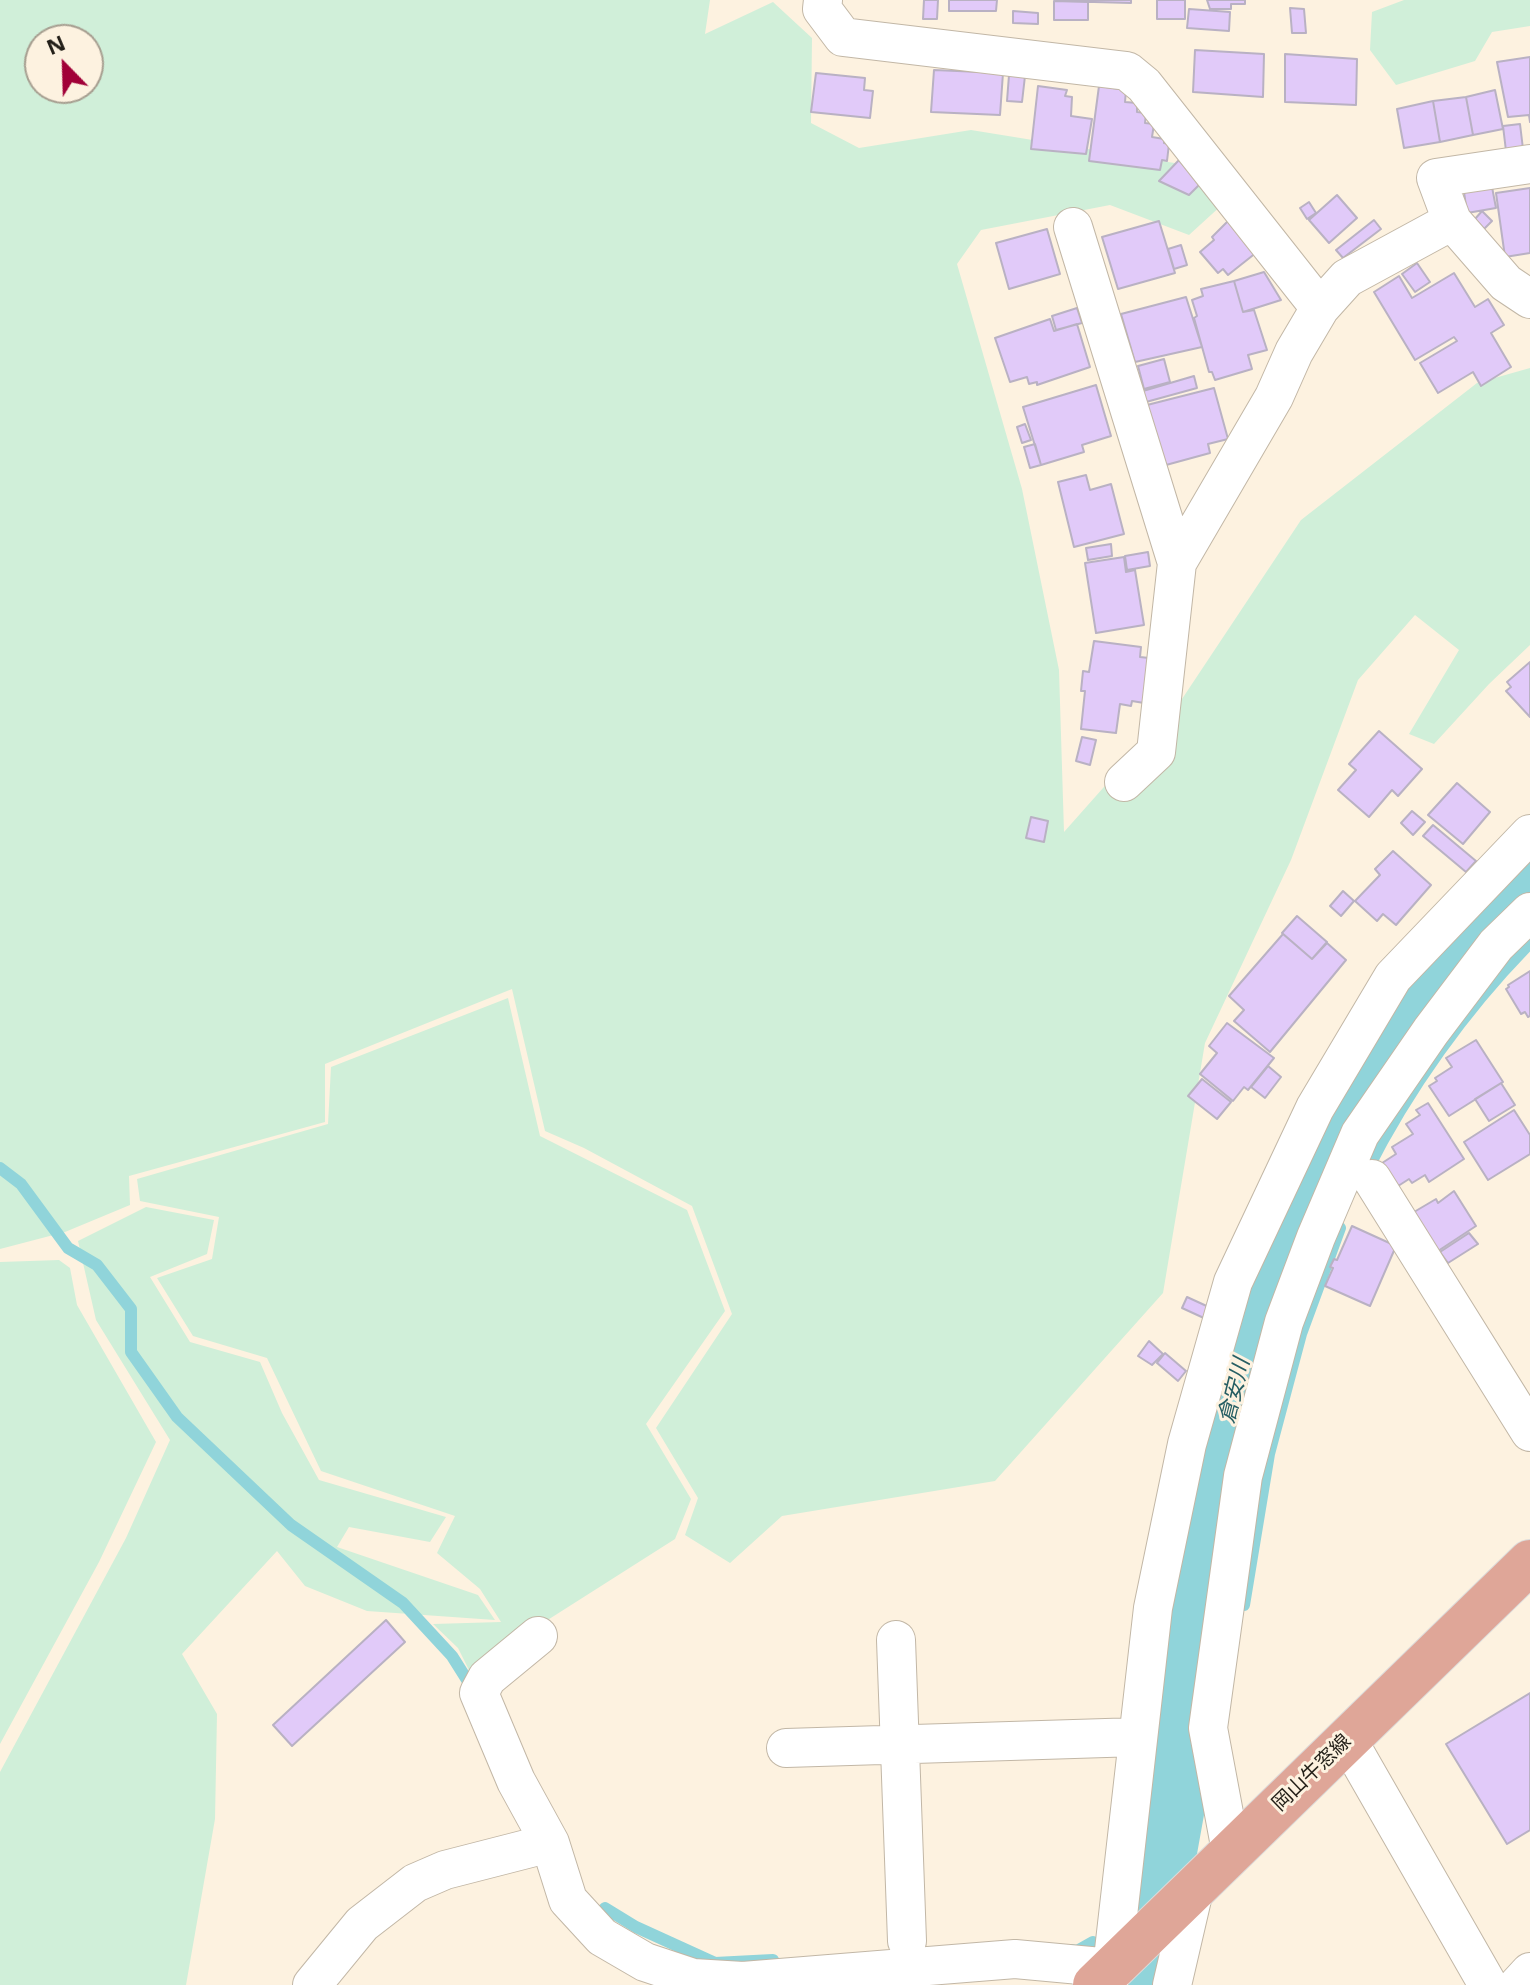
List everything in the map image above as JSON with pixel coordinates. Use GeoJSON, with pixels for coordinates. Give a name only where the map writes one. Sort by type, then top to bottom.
{"type":"FeatureCollection","features":[{"type":"Feature","properties":{"kind":"main road","name":"岡山牛窓線"},"geometry":{"type":"LineString","coordinates":[[1111,1973],[1186,1895],[1530,1562]]}},
{"type":"Feature","properties":{"kind":"street"},"geometry":{"type":"LineString","coordinates":[[823,0],[822,9],[843,37],[1127,71],[1144,85],[1320,308]]}},
{"type":"Feature","properties":{"kind":"street"},"geometry":{"type":"LineString","coordinates":[[1530,164],[1436,178],[1452,221],[1506,283],[1530,299]]}},
{"type":"Feature","properties":{"kind":"street"},"geometry":{"type":"LineString","coordinates":[[1177,563],[1274,397],[1294,352],[1320,308],[1347,278],[1452,221]]}},
{"type":"Feature","properties":{"kind":"street"},"geometry":{"type":"LineString","coordinates":[[1073,227],[1177,563],[1156,752],[1124,782]]}},
{"type":"Feature","properties":{"kind":"street"},"geometry":{"type":"LineString","coordinates":[[538,1636],[487,1678],[479,1693],[516,1781],[550,1843],[568,1900],[602,1937],[645,1962],[691,1982],[743,1981],[1015,1959],[1111,1973],[1153,1608],[1187,1444],[1233,1282],[1315,1108],[1393,977],[1530,834]]}},
{"type":"Feature","properties":{"kind":"street"},"geometry":{"type":"LineString","coordinates":[[1231,1851],[1208,1728],[1243,1476],[1284,1322],[1360,1134],[1431,1031],[1496,945],[1530,912]]}},
{"type":"Feature","properties":{"kind":"street"},"geometry":{"type":"LineString","coordinates":[[1372,1179],[1530,1432]]}},
{"type":"Feature","properties":{"kind":"street"},"geometry":{"type":"LineString","coordinates":[[896,1640],[907,1941]]}},
{"type":"Feature","properties":{"kind":"street"},"geometry":{"type":"LineString","coordinates":[[786,1748],[1138,1737]]}},
{"type":"Feature","properties":{"kind":"street"},"geometry":{"type":"LineString","coordinates":[[1347,1739],[1488,1985]]}},
{"type":"Feature","properties":{"kind":"street"},"geometry":{"type":"LineString","coordinates":[[312,1985],[362,1924],[415,1883],[445,1870],[550,1843]]}},
{"type":"Feature","properties":{"kind":"street"},"geometry":{"type":"LineString","coordinates":[[1172,1985],[1186,1895]]}},
{"type":"Feature","properties":{"kind":"street"},"geometry":{"type":"LineString","coordinates":[[1518,1985],[1530,1972]]}},
{"type":"Feature","properties":{"kind":"green space"},"geometry":{"type":"Polygon","coordinates":[[[0,0],[710,0],[705,34],[773,2],[812,38],[811,123],[859,148],[971,130],[1199,167],[1223,204],[1189,235],[1110,205],[981,230],[957,264],[1022,489],[1059,670],[1064,832],[1182,699],[1301,520],[1477,383],[1530,368],[1530,645],[1434,744],[1409,734],[1459,650],[1415,615],[1358,680],[1291,860],[1205,1043],[1163,1293],[995,1481],[782,1516],[730,1563],[685,1535],[698,1498],[656,1428],[732,1314],[692,1206],[584,1148],[545,1131],[512,989],[325,1064],[325,1122],[129,1176],[130,1205],[65,1232],[0,1249],[0,0]]]}},
{"type":"Feature","properties":{"kind":"green space"},"geometry":{"type":"Polygon","coordinates":[[[1404,0],[1530,0],[1530,26],[1492,32],[1475,61],[1396,85],[1370,50],[1372,12],[1404,0]]]}},
{"type":"Feature","properties":{"kind":"green space"},"geometry":{"type":"Polygon","coordinates":[[[508,998],[540,1136],[687,1210],[725,1311],[646,1424],[691,1499],[675,1539],[469,1670],[458,1648],[433,1624],[501,1622],[480,1589],[437,1553],[455,1516],[321,1471],[267,1358],[193,1336],[157,1278],[212,1259],[219,1217],[140,1201],[137,1179],[328,1124],[331,1067],[508,998]]]}},
{"type":"Feature","properties":{"kind":"green space"},"geometry":{"type":"Polygon","coordinates":[[[146,1207],[214,1220],[207,1254],[150,1277],[190,1342],[260,1362],[282,1413],[319,1480],[446,1517],[430,1542],[349,1527],[337,1547],[478,1595],[495,1620],[367,1611],[305,1586],[277,1551],[182,1654],[217,1714],[215,1819],[186,1985],[0,1985],[0,1772],[126,1538],[170,1440],[96,1320],[78,1241],[146,1207]]]}},
{"type":"Feature","properties":{"kind":"green space"},"geometry":{"type":"Polygon","coordinates":[[[59,1260],[70,1268],[77,1305],[156,1442],[99,1562],[0,1744],[0,1262],[59,1260]]]}},
{"type":"Feature","properties":{"kind":"building"},"geometry":{"type":"Polygon","coordinates":[[[924,0],[938,0],[937,19],[923,19],[924,0]]]}},
{"type":"Feature","properties":{"kind":"building"},"geometry":{"type":"Polygon","coordinates":[[[949,0],[997,0],[996,11],[949,11],[949,0]]]}},
{"type":"Feature","properties":{"kind":"building"},"geometry":{"type":"Polygon","coordinates":[[[1131,0],[1131,3],[1057,1],[1131,0]]]}},
{"type":"Feature","properties":{"kind":"building"},"geometry":{"type":"Polygon","coordinates":[[[1157,0],[1185,0],[1185,19],[1157,19],[1157,0]]]}},
{"type":"Feature","properties":{"kind":"building"},"geometry":{"type":"Polygon","coordinates":[[[1207,0],[1245,0],[1245,4],[1231,4],[1231,9],[1210,9],[1207,0]]]}},
{"type":"Feature","properties":{"kind":"building"},"geometry":{"type":"Polygon","coordinates":[[[1054,1],[1088,2],[1088,20],[1054,20],[1054,1]]]}},
{"type":"Feature","properties":{"kind":"building"},"geometry":{"type":"Polygon","coordinates":[[[1290,8],[1304,9],[1306,33],[1292,33],[1290,8]]]}},
{"type":"Feature","properties":{"kind":"building"},"geometry":{"type":"Polygon","coordinates":[[[1189,9],[1230,12],[1229,31],[1187,28],[1189,9]]]}},
{"type":"Feature","properties":{"kind":"building"},"geometry":{"type":"Polygon","coordinates":[[[1013,11],[1038,13],[1038,24],[1013,23],[1013,11]]]}},
{"type":"Feature","properties":{"kind":"building"},"geometry":{"type":"Polygon","coordinates":[[[1195,50],[1264,54],[1263,97],[1193,92],[1195,50]]]}},
{"type":"Feature","properties":{"kind":"building"},"geometry":{"type":"Polygon","coordinates":[[[1285,54],[1357,59],[1356,105],[1285,102],[1285,54]]]}},
{"type":"Feature","properties":{"kind":"building"},"geometry":{"type":"Polygon","coordinates":[[[1530,57],[1530,122],[1529,115],[1508,117],[1497,62],[1530,57]]]}},
{"type":"Feature","properties":{"kind":"building"},"geometry":{"type":"Polygon","coordinates":[[[934,70],[1003,73],[1000,115],[931,112],[934,70]]]}},
{"type":"Feature","properties":{"kind":"building"},"geometry":{"type":"Polygon","coordinates":[[[816,73],[865,78],[864,90],[873,91],[870,118],[811,112],[816,73]]]}},
{"type":"Feature","properties":{"kind":"building"},"geometry":{"type":"Polygon","coordinates":[[[1009,75],[1025,76],[1022,102],[1007,101],[1009,75]]]}},
{"type":"Feature","properties":{"kind":"building"},"geometry":{"type":"Polygon","coordinates":[[[1038,86],[1067,90],[1065,96],[1072,97],[1071,116],[1092,119],[1086,154],[1031,149],[1038,86]]]}},
{"type":"Feature","properties":{"kind":"building"},"geometry":{"type":"Polygon","coordinates":[[[1099,86],[1126,90],[1125,102],[1137,103],[1137,112],[1146,113],[1145,123],[1154,124],[1152,137],[1164,139],[1164,143],[1169,144],[1167,161],[1162,160],[1160,170],[1089,161],[1099,86]]]}},
{"type":"Feature","properties":{"kind":"building"},"geometry":{"type":"Polygon","coordinates":[[[1495,90],[1503,129],[1473,135],[1466,97],[1495,90]]]}},
{"type":"Feature","properties":{"kind":"building"},"geometry":{"type":"Polygon","coordinates":[[[1466,97],[1473,135],[1440,142],[1433,101],[1466,97]]]}},
{"type":"Feature","properties":{"kind":"building"},"geometry":{"type":"Polygon","coordinates":[[[1433,101],[1440,142],[1404,148],[1397,109],[1433,101]]]}},
{"type":"Feature","properties":{"kind":"building"},"geometry":{"type":"Polygon","coordinates":[[[1520,124],[1523,149],[1506,151],[1503,126],[1520,124]]]}},
{"type":"Feature","properties":{"kind":"building"},"geometry":{"type":"Polygon","coordinates":[[[1179,160],[1200,184],[1189,195],[1159,181],[1179,160]]]}},
{"type":"Feature","properties":{"kind":"building"},"geometry":{"type":"Polygon","coordinates":[[[1492,187],[1496,208],[1467,213],[1464,192],[1492,187]]]}},
{"type":"Feature","properties":{"kind":"building"},"geometry":{"type":"Polygon","coordinates":[[[1530,188],[1530,253],[1505,257],[1496,193],[1530,188]]]}},
{"type":"Feature","properties":{"kind":"building"},"geometry":{"type":"Polygon","coordinates":[[[1337,195],[1357,218],[1329,243],[1309,220],[1337,195]]]}},
{"type":"Feature","properties":{"kind":"building"},"geometry":{"type":"Polygon","coordinates":[[[1309,202],[1316,213],[1307,219],[1300,208],[1309,202]]]}},
{"type":"Feature","properties":{"kind":"building"},"geometry":{"type":"Polygon","coordinates":[[[1482,211],[1492,221],[1484,229],[1475,219],[1482,211]]]}},
{"type":"Feature","properties":{"kind":"building"},"geometry":{"type":"Polygon","coordinates":[[[1229,220],[1257,252],[1228,275],[1223,269],[1218,273],[1200,252],[1229,220]]]}},
{"type":"Feature","properties":{"kind":"building"},"geometry":{"type":"Polygon","coordinates":[[[1374,220],[1381,229],[1343,258],[1336,250],[1374,220]]]}},
{"type":"Feature","properties":{"kind":"building"},"geometry":{"type":"Polygon","coordinates":[[[1159,221],[1175,273],[1118,289],[1102,237],[1159,221]]]}},
{"type":"Feature","properties":{"kind":"building"},"geometry":{"type":"Polygon","coordinates":[[[1047,229],[1060,274],[1009,289],[996,243],[1047,229]]]}},
{"type":"Feature","properties":{"kind":"building"},"geometry":{"type":"Polygon","coordinates":[[[1181,245],[1187,265],[1174,269],[1168,249],[1181,245]]]}},
{"type":"Feature","properties":{"kind":"building"},"geometry":{"type":"Polygon","coordinates":[[[1417,263],[1430,282],[1415,292],[1402,274],[1417,263]]]}},
{"type":"Feature","properties":{"kind":"building"},"geometry":{"type":"Polygon","coordinates":[[[1264,272],[1281,300],[1243,312],[1234,281],[1264,272]]]}},
{"type":"Feature","properties":{"kind":"building"},"geometry":{"type":"Polygon","coordinates":[[[1454,273],[1475,307],[1488,299],[1504,325],[1491,333],[1511,367],[1481,386],[1473,372],[1438,393],[1420,363],[1457,341],[1454,337],[1415,360],[1374,292],[1399,276],[1412,298],[1454,273]]]}},
{"type":"Feature","properties":{"kind":"building"},"geometry":{"type":"Polygon","coordinates":[[[1234,281],[1243,312],[1254,310],[1267,350],[1248,355],[1252,369],[1215,380],[1209,372],[1192,300],[1203,296],[1201,289],[1234,281]]]}},
{"type":"Feature","properties":{"kind":"building"},"geometry":{"type":"Polygon","coordinates":[[[1186,297],[1202,347],[1135,362],[1121,314],[1186,297]]]}},
{"type":"Feature","properties":{"kind":"building"},"geometry":{"type":"Polygon","coordinates":[[[1077,308],[1082,323],[1056,330],[1052,316],[1077,308]]]}},
{"type":"Feature","properties":{"kind":"building"},"geometry":{"type":"Polygon","coordinates":[[[1050,319],[1054,331],[1077,324],[1090,367],[1037,385],[1037,382],[1029,384],[1027,377],[1010,382],[995,338],[1050,319]]]}},
{"type":"Feature","properties":{"kind":"building"},"geometry":{"type":"Polygon","coordinates":[[[1164,359],[1170,382],[1144,389],[1138,366],[1164,359]]]}},
{"type":"Feature","properties":{"kind":"building"},"geometry":{"type":"Polygon","coordinates":[[[1194,376],[1197,388],[1146,402],[1143,391],[1194,376]]]}},
{"type":"Feature","properties":{"kind":"building"},"geometry":{"type":"Polygon","coordinates":[[[1096,385],[1111,436],[1082,445],[1084,452],[1041,465],[1023,407],[1096,385]]]}},
{"type":"Feature","properties":{"kind":"building"},"geometry":{"type":"Polygon","coordinates":[[[1214,388],[1228,439],[1208,444],[1210,453],[1166,465],[1147,405],[1214,388]]]}},
{"type":"Feature","properties":{"kind":"building"},"geometry":{"type":"Polygon","coordinates":[[[1025,424],[1031,440],[1022,443],[1017,427],[1025,424]]]}},
{"type":"Feature","properties":{"kind":"building"},"geometry":{"type":"Polygon","coordinates":[[[1035,444],[1041,465],[1030,468],[1024,447],[1035,444]]]}},
{"type":"Feature","properties":{"kind":"building"},"geometry":{"type":"Polygon","coordinates":[[[1086,475],[1090,490],[1111,484],[1124,534],[1074,547],[1058,482],[1086,475]]]}},
{"type":"Feature","properties":{"kind":"building"},"geometry":{"type":"Polygon","coordinates":[[[1111,544],[1112,556],[1088,560],[1086,548],[1111,544]]]}},
{"type":"Feature","properties":{"kind":"building"},"geometry":{"type":"Polygon","coordinates":[[[1148,552],[1150,566],[1127,570],[1125,556],[1148,552]]]}},
{"type":"Feature","properties":{"kind":"building"},"geometry":{"type":"Polygon","coordinates":[[[1124,557],[1126,572],[1135,570],[1144,625],[1096,633],[1085,563],[1124,557]]]}},
{"type":"Feature","properties":{"kind":"building"},"geometry":{"type":"Polygon","coordinates":[[[1094,641],[1141,647],[1140,657],[1149,658],[1144,703],[1132,701],[1131,706],[1120,704],[1116,733],[1081,729],[1085,691],[1081,691],[1083,671],[1089,672],[1094,641]]]}},
{"type":"Feature","properties":{"kind":"building"},"geometry":{"type":"Polygon","coordinates":[[[1530,662],[1530,717],[1506,691],[1511,687],[1507,682],[1530,662]]]}},
{"type":"Feature","properties":{"kind":"building"},"geometry":{"type":"Polygon","coordinates":[[[1379,731],[1422,769],[1398,796],[1392,790],[1369,817],[1338,790],[1356,770],[1349,764],[1379,731]]]}},
{"type":"Feature","properties":{"kind":"building"},"geometry":{"type":"Polygon","coordinates":[[[1082,737],[1096,740],[1090,765],[1076,761],[1082,737]]]}},
{"type":"Feature","properties":{"kind":"building"},"geometry":{"type":"Polygon","coordinates":[[[1457,783],[1490,812],[1463,844],[1428,815],[1457,783]]]}},
{"type":"Feature","properties":{"kind":"building"},"geometry":{"type":"Polygon","coordinates":[[[1412,811],[1425,822],[1413,835],[1401,823],[1412,811]]]}},
{"type":"Feature","properties":{"kind":"building"},"geometry":{"type":"Polygon","coordinates":[[[1031,817],[1048,821],[1044,842],[1026,838],[1031,817]]]}},
{"type":"Feature","properties":{"kind":"building"},"geometry":{"type":"Polygon","coordinates":[[[1433,825],[1476,861],[1466,872],[1423,836],[1433,825]]]}},
{"type":"Feature","properties":{"kind":"building"},"geometry":{"type":"Polygon","coordinates":[[[1393,851],[1431,885],[1396,925],[1383,914],[1377,921],[1355,901],[1380,875],[1375,869],[1393,851]]]}},
{"type":"Feature","properties":{"kind":"building"},"geometry":{"type":"Polygon","coordinates":[[[1343,891],[1354,901],[1341,916],[1330,906],[1343,891]]]}},
{"type":"Feature","properties":{"kind":"building"},"geometry":{"type":"Polygon","coordinates":[[[1297,916],[1327,942],[1312,959],[1282,933],[1297,916]]]}},
{"type":"Feature","properties":{"kind":"building"},"geometry":{"type":"Polygon","coordinates":[[[1283,934],[1312,959],[1327,943],[1346,960],[1270,1052],[1234,1021],[1244,1010],[1229,996],[1283,934]]]}},
{"type":"Feature","properties":{"kind":"building"},"geometry":{"type":"Polygon","coordinates":[[[1530,971],[1528,1017],[1525,1012],[1521,1014],[1506,989],[1530,971]]]}},
{"type":"Feature","properties":{"kind":"building"},"geometry":{"type":"Polygon","coordinates":[[[1227,1023],[1274,1058],[1248,1090],[1244,1087],[1233,1101],[1200,1074],[1217,1053],[1209,1046],[1227,1023]]]}},
{"type":"Feature","properties":{"kind":"building"},"geometry":{"type":"Polygon","coordinates":[[[1476,1040],[1503,1082],[1449,1116],[1429,1086],[1452,1067],[1446,1058],[1476,1040]]]}},
{"type":"Feature","properties":{"kind":"building"},"geometry":{"type":"Polygon","coordinates":[[[1268,1066],[1281,1077],[1265,1098],[1251,1087],[1268,1066]]]}},
{"type":"Feature","properties":{"kind":"building"},"geometry":{"type":"Polygon","coordinates":[[[1202,1079],[1231,1102],[1217,1119],[1188,1096],[1202,1079]]]}},
{"type":"Feature","properties":{"kind":"building"},"geometry":{"type":"Polygon","coordinates":[[[1501,1083],[1515,1105],[1489,1121],[1475,1099],[1501,1083]]]}},
{"type":"Feature","properties":{"kind":"building"},"geometry":{"type":"Polygon","coordinates":[[[1428,1103],[1464,1159],[1429,1182],[1425,1175],[1412,1183],[1409,1179],[1395,1188],[1379,1165],[1396,1154],[1392,1147],[1413,1134],[1406,1124],[1420,1115],[1416,1110],[1428,1103]]]}},
{"type":"Feature","properties":{"kind":"building"},"geometry":{"type":"Polygon","coordinates":[[[1514,1110],[1530,1135],[1530,1154],[1488,1180],[1464,1142],[1514,1110]]]}},
{"type":"Feature","properties":{"kind":"building"},"geometry":{"type":"Polygon","coordinates":[[[1454,1191],[1476,1226],[1438,1251],[1414,1212],[1436,1199],[1438,1203],[1454,1191]]]}},
{"type":"Feature","properties":{"kind":"building"},"geometry":{"type":"Polygon","coordinates":[[[1352,1226],[1396,1246],[1370,1306],[1325,1286],[1333,1268],[1330,1267],[1334,1259],[1337,1260],[1352,1226]]]}},
{"type":"Feature","properties":{"kind":"building"},"geometry":{"type":"Polygon","coordinates":[[[1469,1233],[1478,1244],[1448,1263],[1440,1252],[1469,1233]]]}},
{"type":"Feature","properties":{"kind":"building"},"geometry":{"type":"Polygon","coordinates":[[[1187,1297],[1211,1308],[1206,1319],[1182,1308],[1187,1297]]]}},
{"type":"Feature","properties":{"kind":"building"},"geometry":{"type":"Polygon","coordinates":[[[1149,1341],[1163,1354],[1152,1365],[1138,1356],[1149,1341]]]}},
{"type":"Feature","properties":{"kind":"building"},"geometry":{"type":"Polygon","coordinates":[[[1165,1353],[1186,1371],[1178,1381],[1157,1363],[1165,1353]]]}},
{"type":"Feature","properties":{"kind":"building"},"geometry":{"type":"Polygon","coordinates":[[[386,1620],[405,1642],[292,1746],[273,1725],[386,1620]]]}},
{"type":"Feature","properties":{"kind":"building"},"geometry":{"type":"Polygon","coordinates":[[[1530,1693],[1530,1830],[1507,1844],[1446,1744],[1530,1693]]]}},
{"type":"Feature","properties":{"kind":"waterway","name":"倉安川"},"geometry":{"type":"LineString","coordinates":[[1138,1985],[1177,1767],[1227,1421],[1257,1302],[1333,1137],[1398,1020],[1464,940],[1530,876]]}},
{"type":"Feature","properties":{"kind":"waterway"},"geometry":{"type":"LineString","coordinates":[[1366,1172],[1400,1110],[1439,1051],[1483,995],[1530,943]]}},
{"type":"Feature","properties":{"kind":"waterway"},"geometry":{"type":"LineString","coordinates":[[0,1168],[21,1184],[68,1248],[97,1265],[131,1309],[131,1352],[177,1417],[291,1525],[403,1603],[452,1656],[469,1683]]}},
{"type":"Feature","properties":{"kind":"waterway"},"geometry":{"type":"LineString","coordinates":[[1244,1605],[1269,1454],[1301,1334],[1340,1228]]}},
{"type":"Feature","properties":{"kind":"waterway"},"geometry":{"type":"LineString","coordinates":[[1141,1908],[1154,1899]]}},
{"type":"Feature","properties":{"kind":"waterway"},"geometry":{"type":"LineString","coordinates":[[605,1908],[636,1927],[715,1963],[773,1960]]}},
{"type":"Feature","properties":{"kind":"waterway"},"geometry":{"type":"LineString","coordinates":[[1070,1950],[1077,1951],[1093,1942]]}}]}
